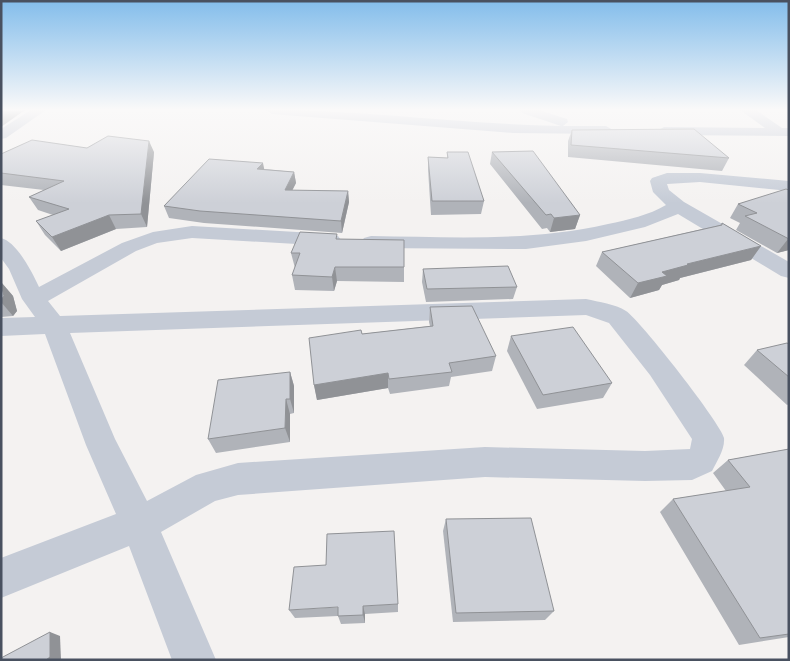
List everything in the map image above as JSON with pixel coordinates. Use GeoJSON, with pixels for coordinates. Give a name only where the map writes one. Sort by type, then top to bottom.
{"type":"FeatureCollection","features":[{"type":"Feature","properties":{"kind":"street"},"geometry":{"type":"LineString","coordinates":[[789,186],[674,176],[663,177],[658,181],[661,192],[678,206],[789,271]]}},
{"type":"Feature","properties":{"kind":"street"},"geometry":{"type":"LineString","coordinates":[[34,299],[129,247],[153,238],[192,232],[350,241],[526,243],[586,235],[638,222],[666,213],[678,206]]}},
{"type":"Feature","properties":{"kind":"street"},"geometry":{"type":"LineString","coordinates":[[1,244],[19,268],[34,299],[54,326],[102,445],[139,524],[194,660]]}},
{"type":"Feature","properties":{"kind":"street"},"geometry":{"type":"LineString","coordinates":[[1,327],[586,307],[618,317],[625,324],[660,368],[708,438],[702,460],[692,465],[645,466],[485,462],[238,479],[208,488],[139,524],[1,578]]}},
{"type":"Feature","properties":{"kind":"building"},"geometry":{"type":"Polygon","coordinates":[[[30,141],[87,148],[100,141],[149,141],[141,214],[109,215],[52,237],[36,221],[69,209],[29,197],[64,181],[1,173],[1,154],[30,141]]]}},
{"type":"Feature","properties":{"kind":"building"},"geometry":{"type":"Polygon","coordinates":[[[571,141],[708,141],[729,158],[571,145],[571,141]]]}},
{"type":"Feature","properties":{"kind":"building"},"geometry":{"type":"Polygon","coordinates":[[[533,151],[580,215],[554,218],[551,214],[546,215],[492,152],[533,151]]]}},
{"type":"Feature","properties":{"kind":"building"},"geometry":{"type":"Polygon","coordinates":[[[447,152],[468,152],[484,201],[432,201],[428,157],[448,158],[447,152]]]}},
{"type":"Feature","properties":{"kind":"building"},"geometry":{"type":"Polygon","coordinates":[[[209,159],[263,163],[257,169],[294,172],[285,190],[348,191],[341,221],[200,211],[164,206],[209,159]]]}},
{"type":"Feature","properties":{"kind":"building"},"geometry":{"type":"Polygon","coordinates":[[[786,189],[789,190],[789,239],[745,216],[757,213],[738,204],[786,189]]]}},
{"type":"Feature","properties":{"kind":"building"},"geometry":{"type":"Polygon","coordinates":[[[722,223],[761,246],[687,264],[662,272],[667,276],[638,283],[602,252],[722,225],[722,223]]]}},
{"type":"Feature","properties":{"kind":"building"},"geometry":{"type":"Polygon","coordinates":[[[300,232],[337,234],[336,239],[404,240],[404,267],[335,267],[332,277],[292,275],[300,253],[291,253],[300,232]]]}},
{"type":"Feature","properties":{"kind":"building"},"geometry":{"type":"Polygon","coordinates":[[[508,266],[517,287],[427,289],[423,269],[508,266]]]}},
{"type":"Feature","properties":{"kind":"building"},"geometry":{"type":"Polygon","coordinates":[[[1,284],[4,296],[1,300],[1,284]]]}},
{"type":"Feature","properties":{"kind":"building"},"geometry":{"type":"Polygon","coordinates":[[[472,306],[496,356],[449,363],[452,372],[389,379],[388,373],[314,385],[309,338],[361,330],[362,334],[433,326],[430,307],[472,306]]]}},
{"type":"Feature","properties":{"kind":"building"},"geometry":{"type":"Polygon","coordinates":[[[573,327],[612,383],[543,395],[511,336],[573,327]]]}},
{"type":"Feature","properties":{"kind":"building"},"geometry":{"type":"Polygon","coordinates":[[[789,344],[789,377],[757,350],[789,344]]]}},
{"type":"Feature","properties":{"kind":"building"},"geometry":{"type":"Polygon","coordinates":[[[290,372],[290,399],[286,399],[285,428],[208,439],[218,380],[290,372]]]}},
{"type":"Feature","properties":{"kind":"building"},"geometry":{"type":"Polygon","coordinates":[[[789,449],[789,634],[760,638],[673,499],[750,487],[728,460],[789,449]]]}},
{"type":"Feature","properties":{"kind":"building"},"geometry":{"type":"Polygon","coordinates":[[[531,518],[554,611],[456,613],[446,519],[531,518]]]}},
{"type":"Feature","properties":{"kind":"building"},"geometry":{"type":"Polygon","coordinates":[[[394,531],[398,604],[363,606],[363,615],[338,616],[338,607],[289,610],[294,567],[326,565],[327,534],[394,531]]]}},
{"type":"Feature","properties":{"kind":"building"},"geometry":{"type":"Polygon","coordinates":[[[50,632],[50,657],[46,660],[1,660],[1,658],[50,632]]]}}]}
